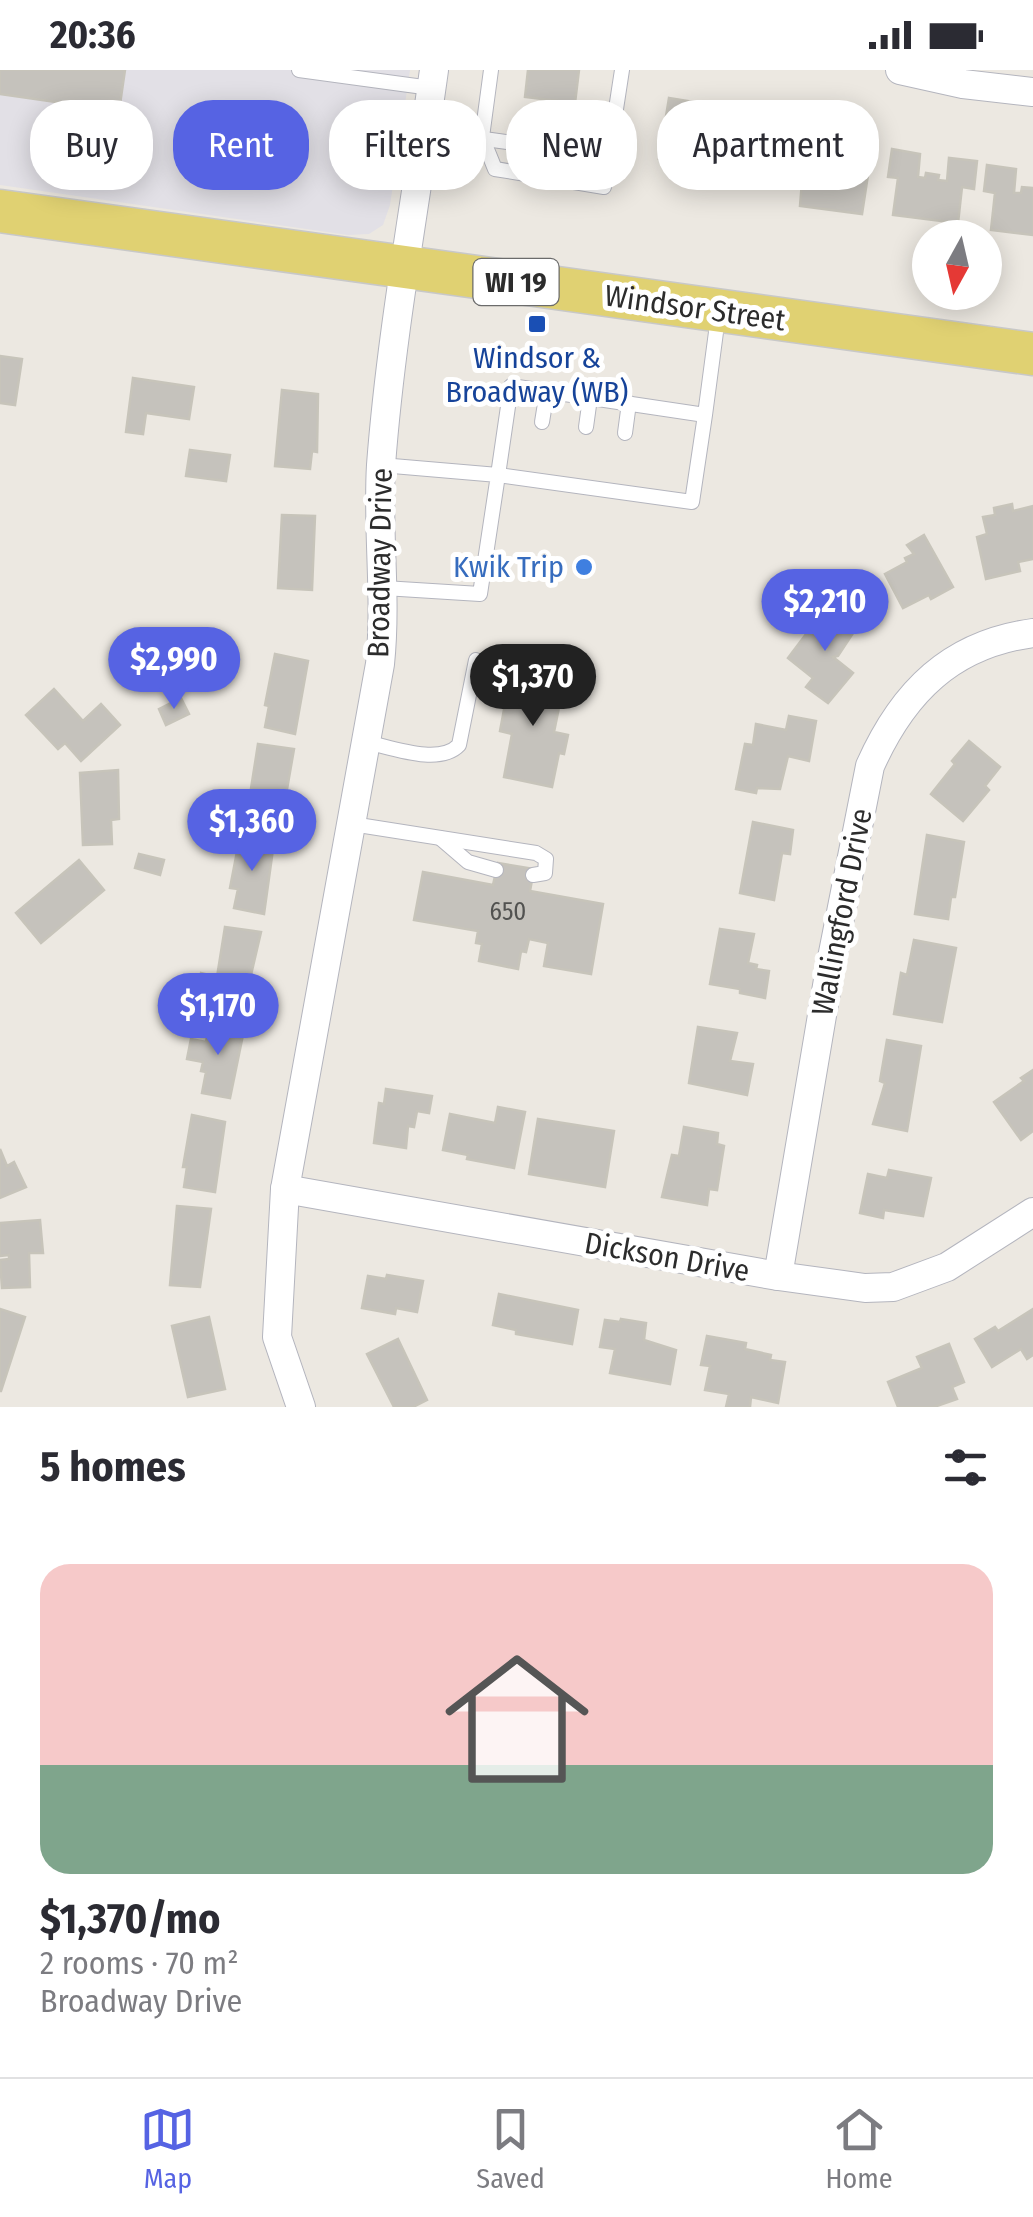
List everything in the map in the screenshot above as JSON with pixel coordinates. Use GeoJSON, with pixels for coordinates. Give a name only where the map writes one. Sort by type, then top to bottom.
{"type":"FeatureCollection","features":[{"type":"Feature","properties":{"kind":"main road","name":"Windsor Street"},"geometry":{"type":"LineString","coordinates":[[0,211],[1033,354]]}},
{"type":"Feature","properties":{"kind":"street"},"geometry":{"type":"LineString","coordinates":[[900,70],[963,84],[1033,92]]}},
{"type":"Feature","properties":{"kind":"street","name":"Broadway Drive"},"geometry":{"type":"LineString","coordinates":[[301,1407],[276,1337],[285,1189],[380,664],[384,588],[382,465],[418,190]]}},
{"type":"Feature","properties":{"kind":"street","name":"Wallingford Drive"},"geometry":{"type":"LineString","coordinates":[[778,1276],[830,968],[870,766],[906,704],[941,668],[988,643],[1033,633]]}},
{"type":"Feature","properties":{"kind":"street","name":"Dickson Drive"},"geometry":{"type":"LineString","coordinates":[[285,1189],[865,1288],[893,1287],[946,1267],[1033,1212]]}},
{"type":"Feature","properties":{"kind":"lane"},"geometry":{"type":"LineString","coordinates":[[299,70],[432,79]]}},
{"type":"Feature","properties":{"kind":"lane"},"geometry":{"type":"LineString","coordinates":[[486,107],[491,70]]}},
{"type":"Feature","properties":{"kind":"lane"},"geometry":{"type":"LineString","coordinates":[[617,100],[622,70]]}},
{"type":"Feature","properties":{"kind":"lane"},"geometry":{"type":"LineString","coordinates":[[486,148],[492,165],[506,173]]}},
{"type":"Feature","properties":{"kind":"lane"},"geometry":{"type":"LineString","coordinates":[[382,465],[498,475],[692,502],[719,312]]}},
{"type":"Feature","properties":{"kind":"lane"},"geometry":{"type":"LineString","coordinates":[[384,588],[480,594],[512,386],[705,415]]}},
{"type":"Feature","properties":{"kind":"lane"},"geometry":{"type":"LineString","coordinates":[[542,422],[548,391]]}},
{"type":"Feature","properties":{"kind":"lane"},"geometry":{"type":"LineString","coordinates":[[586,427],[590,398]]}},
{"type":"Feature","properties":{"kind":"lane"},"geometry":{"type":"LineString","coordinates":[[624,434],[629,404]]}},
{"type":"Feature","properties":{"kind":"lane"},"geometry":{"type":"LineString","coordinates":[[533,480],[536,463]]}},
{"type":"Feature","properties":{"kind":"lane"},"geometry":{"type":"LineString","coordinates":[[578,486],[580,470]]}},
{"type":"Feature","properties":{"kind":"lane"},"geometry":{"type":"LineString","coordinates":[[616,491],[618,475]]}},
{"type":"Feature","properties":{"kind":"lane"},"geometry":{"type":"LineString","coordinates":[[366,742],[438,755],[452,753],[458,745],[476,660]]}},
{"type":"Feature","properties":{"kind":"lane"},"geometry":{"type":"LineString","coordinates":[[352,824],[536,853],[546,859],[548,866],[545,873],[533,876]]}},
{"type":"Feature","properties":{"kind":"lane"},"geometry":{"type":"LineString","coordinates":[[440,837],[468,862],[496,870]]}},
{"type":"Feature","properties":{"kind":"shaded area"},"geometry":{"type":"Polygon","coordinates":[[[0,70],[410,70],[406,100],[329,100],[329,190],[392,190],[383,225],[369,234],[348,235],[35,190],[153,190],[153,100],[30,100],[30,189],[0,185],[0,70]]]}},
{"type":"Feature","properties":{"kind":"building"},"geometry":{"type":"Polygon","coordinates":[[[0,70],[125,70],[121,100],[42,100],[0,94],[0,70]]]}},
{"type":"Feature","properties":{"kind":"building"},"geometry":{"type":"Polygon","coordinates":[[[528,70],[579,70],[575,100],[525,97],[528,70]]]}},
{"type":"Feature","properties":{"kind":"building"},"geometry":{"type":"Polygon","coordinates":[[[892,149],[920,154],[918,177],[925,178],[926,173],[939,175],[938,180],[947,181],[949,158],[977,161],[974,189],[962,187],[958,220],[893,215],[898,178],[888,177],[892,149]]]}},
{"type":"Feature","properties":{"kind":"building"},"geometry":{"type":"Polygon","coordinates":[[[987,165],[1016,169],[1014,193],[1021,193],[1022,187],[1033,188],[1033,235],[1002,231],[1002,220],[992,220],[995,193],[984,191],[987,165]]]}},
{"type":"Feature","properties":{"kind":"building"},"geometry":{"type":"Polygon","coordinates":[[[801,190],[866,190],[862,214],[800,206],[801,190]]]}},
{"type":"Feature","properties":{"kind":"building"},"geometry":{"type":"Polygon","coordinates":[[[0,356],[22,359],[15,405],[0,403],[0,356]]]}},
{"type":"Feature","properties":{"kind":"building"},"geometry":{"type":"Polygon","coordinates":[[[133,378],[194,387],[189,419],[146,413],[143,434],[126,432],[133,378]]]}},
{"type":"Feature","properties":{"kind":"building"},"geometry":{"type":"Polygon","coordinates":[[[282,390],[318,394],[317,452],[312,451],[310,469],[275,466],[282,390]]]}},
{"type":"Feature","properties":{"kind":"building"},"geometry":{"type":"Polygon","coordinates":[[[190,450],[230,455],[226,481],[186,476],[190,450]]]}},
{"type":"Feature","properties":{"kind":"building"},"geometry":{"type":"Polygon","coordinates":[[[1012,504],[1013,511],[1033,506],[1033,559],[1018,562],[1020,571],[986,579],[977,537],[987,534],[983,517],[995,515],[994,508],[1012,504]]]}},
{"type":"Feature","properties":{"kind":"building"},"geometry":{"type":"Polygon","coordinates":[[[282,515],[315,516],[312,590],[278,588],[282,515]]]}},
{"type":"Feature","properties":{"kind":"building"},"geometry":{"type":"Polygon","coordinates":[[[924,535],[953,587],[903,608],[885,574],[907,562],[905,558],[914,554],[907,545],[924,535]]]}},
{"type":"Feature","properties":{"kind":"building"},"geometry":{"type":"Polygon","coordinates":[[[828,605],[857,627],[838,656],[833,657],[853,673],[828,703],[806,687],[813,678],[788,658],[828,605]]]}},
{"type":"Feature","properties":{"kind":"building"},"geometry":{"type":"Polygon","coordinates":[[[275,654],[308,661],[295,734],[265,727],[275,654]]]}},
{"type":"Feature","properties":{"kind":"building"},"geometry":{"type":"Polygon","coordinates":[[[511,672],[564,683],[554,732],[568,735],[564,754],[559,753],[552,787],[504,777],[512,734],[500,731],[511,672]]]}},
{"type":"Feature","properties":{"kind":"building"},"geometry":{"type":"Polygon","coordinates":[[[54,689],[83,721],[101,704],[120,725],[81,761],[65,743],[58,749],[26,715],[54,689]]]}},
{"type":"Feature","properties":{"kind":"building"},"geometry":{"type":"Polygon","coordinates":[[[181,698],[189,714],[166,725],[159,709],[181,698]]]}},
{"type":"Feature","properties":{"kind":"building"},"geometry":{"type":"Polygon","coordinates":[[[789,716],[816,721],[809,761],[788,756],[780,789],[757,788],[756,793],[736,789],[745,744],[753,745],[756,724],[786,730],[789,716]]]}},
{"type":"Feature","properties":{"kind":"building"},"geometry":{"type":"Polygon","coordinates":[[[969,741],[1000,767],[985,786],[989,790],[963,821],[931,794],[969,741]]]}},
{"type":"Feature","properties":{"kind":"building"},"geometry":{"type":"Polygon","coordinates":[[[258,744],[294,749],[282,818],[251,813],[258,744]]]}},
{"type":"Feature","properties":{"kind":"building"},"geometry":{"type":"Polygon","coordinates":[[[118,770],[119,819],[111,820],[112,844],[83,845],[80,773],[118,770]]]}},
{"type":"Feature","properties":{"kind":"building"},"geometry":{"type":"Polygon","coordinates":[[[753,822],[793,830],[790,854],[782,853],[774,900],[740,893],[753,822]]]}},
{"type":"Feature","properties":{"kind":"building"},"geometry":{"type":"Polygon","coordinates":[[[927,835],[964,842],[948,919],[915,914],[927,835]]]}},
{"type":"Feature","properties":{"kind":"building"},"geometry":{"type":"Polygon","coordinates":[[[240,836],[274,842],[264,914],[234,908],[238,889],[230,888],[240,836]]]}},
{"type":"Feature","properties":{"kind":"building"},"geometry":{"type":"Polygon","coordinates":[[[139,854],[164,860],[160,875],[135,868],[139,854]]]}},
{"type":"Feature","properties":{"kind":"building"},"geometry":{"type":"Polygon","coordinates":[[[79,860],[104,890],[41,943],[16,913],[79,860]]]}},
{"type":"Feature","properties":{"kind":"building"},"geometry":{"type":"Polygon","coordinates":[[[498,863],[534,869],[530,891],[603,904],[591,974],[544,966],[548,943],[529,939],[526,952],[521,951],[518,969],[479,961],[482,944],[476,943],[478,931],[414,920],[423,872],[493,885],[498,863]]]}},
{"type":"Feature","properties":{"kind":"building"},"geometry":{"type":"Polygon","coordinates":[[[225,927],[261,932],[243,1009],[196,1000],[201,973],[217,977],[225,927]]]}},
{"type":"Feature","properties":{"kind":"building"},"geometry":{"type":"Polygon","coordinates":[[[720,929],[754,934],[748,963],[769,971],[765,998],[710,984],[720,929]]]}},
{"type":"Feature","properties":{"kind":"building"},"geometry":{"type":"Polygon","coordinates":[[[914,940],[956,948],[942,1022],[894,1014],[901,973],[907,975],[914,940]]]}},
{"type":"Feature","properties":{"kind":"building"},"geometry":{"type":"Polygon","coordinates":[[[210,1023],[244,1030],[230,1098],[202,1093],[206,1072],[201,1071],[203,1062],[187,1059],[191,1039],[206,1042],[210,1023]]]}},
{"type":"Feature","properties":{"kind":"building"},"geometry":{"type":"Polygon","coordinates":[[[698,1027],[737,1033],[730,1061],[753,1064],[747,1095],[689,1083],[698,1027]]]}},
{"type":"Feature","properties":{"kind":"building"},"geometry":{"type":"Polygon","coordinates":[[[887,1040],[921,1046],[907,1131],[873,1124],[885,1083],[880,1081],[887,1040]]]}},
{"type":"Feature","properties":{"kind":"building"},"geometry":{"type":"Polygon","coordinates":[[[1033,1070],[1033,1131],[1021,1140],[994,1102],[1033,1070]]]}},
{"type":"Feature","properties":{"kind":"building"},"geometry":{"type":"Polygon","coordinates":[[[386,1089],[432,1096],[429,1113],[417,1111],[414,1127],[408,1126],[406,1148],[374,1143],[379,1103],[384,1104],[386,1089]]]}},
{"type":"Feature","properties":{"kind":"building"},"geometry":{"type":"Polygon","coordinates":[[[498,1107],[525,1112],[514,1168],[443,1150],[450,1114],[495,1123],[498,1107]]]}},
{"type":"Feature","properties":{"kind":"building"},"geometry":{"type":"Polygon","coordinates":[[[192,1115],[225,1122],[215,1192],[184,1187],[187,1167],[183,1167],[192,1115]]]}},
{"type":"Feature","properties":{"kind":"building"},"geometry":{"type":"Polygon","coordinates":[[[538,1119],[614,1131],[605,1187],[529,1174],[538,1119]]]}},
{"type":"Feature","properties":{"kind":"building"},"geometry":{"type":"Polygon","coordinates":[[[684,1127],[718,1133],[717,1144],[724,1146],[717,1190],[709,1189],[707,1205],[662,1197],[672,1155],[679,1156],[684,1127]]]}},
{"type":"Feature","properties":{"kind":"building"},"geometry":{"type":"Polygon","coordinates":[[[0,1149],[7,1166],[14,1162],[26,1187],[0,1198],[0,1149]]]}},
{"type":"Feature","properties":{"kind":"building"},"geometry":{"type":"Polygon","coordinates":[[[889,1170],[931,1178],[923,1216],[884,1210],[883,1218],[860,1213],[868,1174],[887,1178],[889,1170]]]}},
{"type":"Feature","properties":{"kind":"building"},"geometry":{"type":"Polygon","coordinates":[[[177,1206],[211,1209],[200,1287],[170,1285],[177,1206]]]}},
{"type":"Feature","properties":{"kind":"building"},"geometry":{"type":"Polygon","coordinates":[[[40,1220],[43,1253],[29,1253],[30,1287],[2,1288],[0,1260],[9,1259],[9,1255],[0,1256],[0,1223],[40,1220]]]}},
{"type":"Feature","properties":{"kind":"building"},"geometry":{"type":"Polygon","coordinates":[[[387,1275],[423,1281],[417,1312],[396,1308],[395,1314],[362,1308],[368,1276],[386,1279],[387,1275]]]}},
{"type":"Feature","properties":{"kind":"building"},"geometry":{"type":"Polygon","coordinates":[[[499,1294],[578,1310],[572,1344],[516,1334],[516,1330],[493,1325],[499,1294]]]}},
{"type":"Feature","properties":{"kind":"building"},"geometry":{"type":"Polygon","coordinates":[[[0,1309],[25,1317],[1,1391],[0,1391],[0,1309]]]}},
{"type":"Feature","properties":{"kind":"building"},"geometry":{"type":"Polygon","coordinates":[[[1033,1309],[1033,1355],[1027,1359],[1021,1349],[992,1367],[975,1339],[995,1327],[998,1331],[1033,1309]]]}},
{"type":"Feature","properties":{"kind":"building"},"geometry":{"type":"Polygon","coordinates":[[[209,1317],[225,1389],[188,1397],[172,1326],[209,1317]]]}},
{"type":"Feature","properties":{"kind":"building"},"geometry":{"type":"Polygon","coordinates":[[[605,1320],[646,1323],[644,1340],[676,1350],[670,1384],[610,1373],[615,1349],[600,1347],[605,1320]]]}},
{"type":"Feature","properties":{"kind":"building"},"geometry":{"type":"Polygon","coordinates":[[[707,1336],[746,1343],[745,1349],[785,1362],[778,1403],[751,1397],[750,1407],[726,1407],[729,1394],[705,1390],[710,1366],[701,1365],[707,1336]]]}},
{"type":"Feature","properties":{"kind":"building"},"geometry":{"type":"Polygon","coordinates":[[[398,1339],[427,1400],[413,1407],[394,1407],[367,1354],[398,1339]]]}},
{"type":"Feature","properties":{"kind":"building"},"geometry":{"type":"Polygon","coordinates":[[[949,1344],[964,1382],[952,1387],[957,1399],[934,1407],[898,1407],[888,1382],[922,1368],[917,1357],[949,1344]]]}},
{"type":"Feature","properties":{"kind":"place","name":"Windsor & Broadway (WB)"},"geometry":{"type":"Point","coordinates":[537,324]}},
{"type":"Feature","properties":{"kind":"place","name":"Kwik Trip"},"geometry":{"type":"Point","coordinates":[584,567]}}]}
